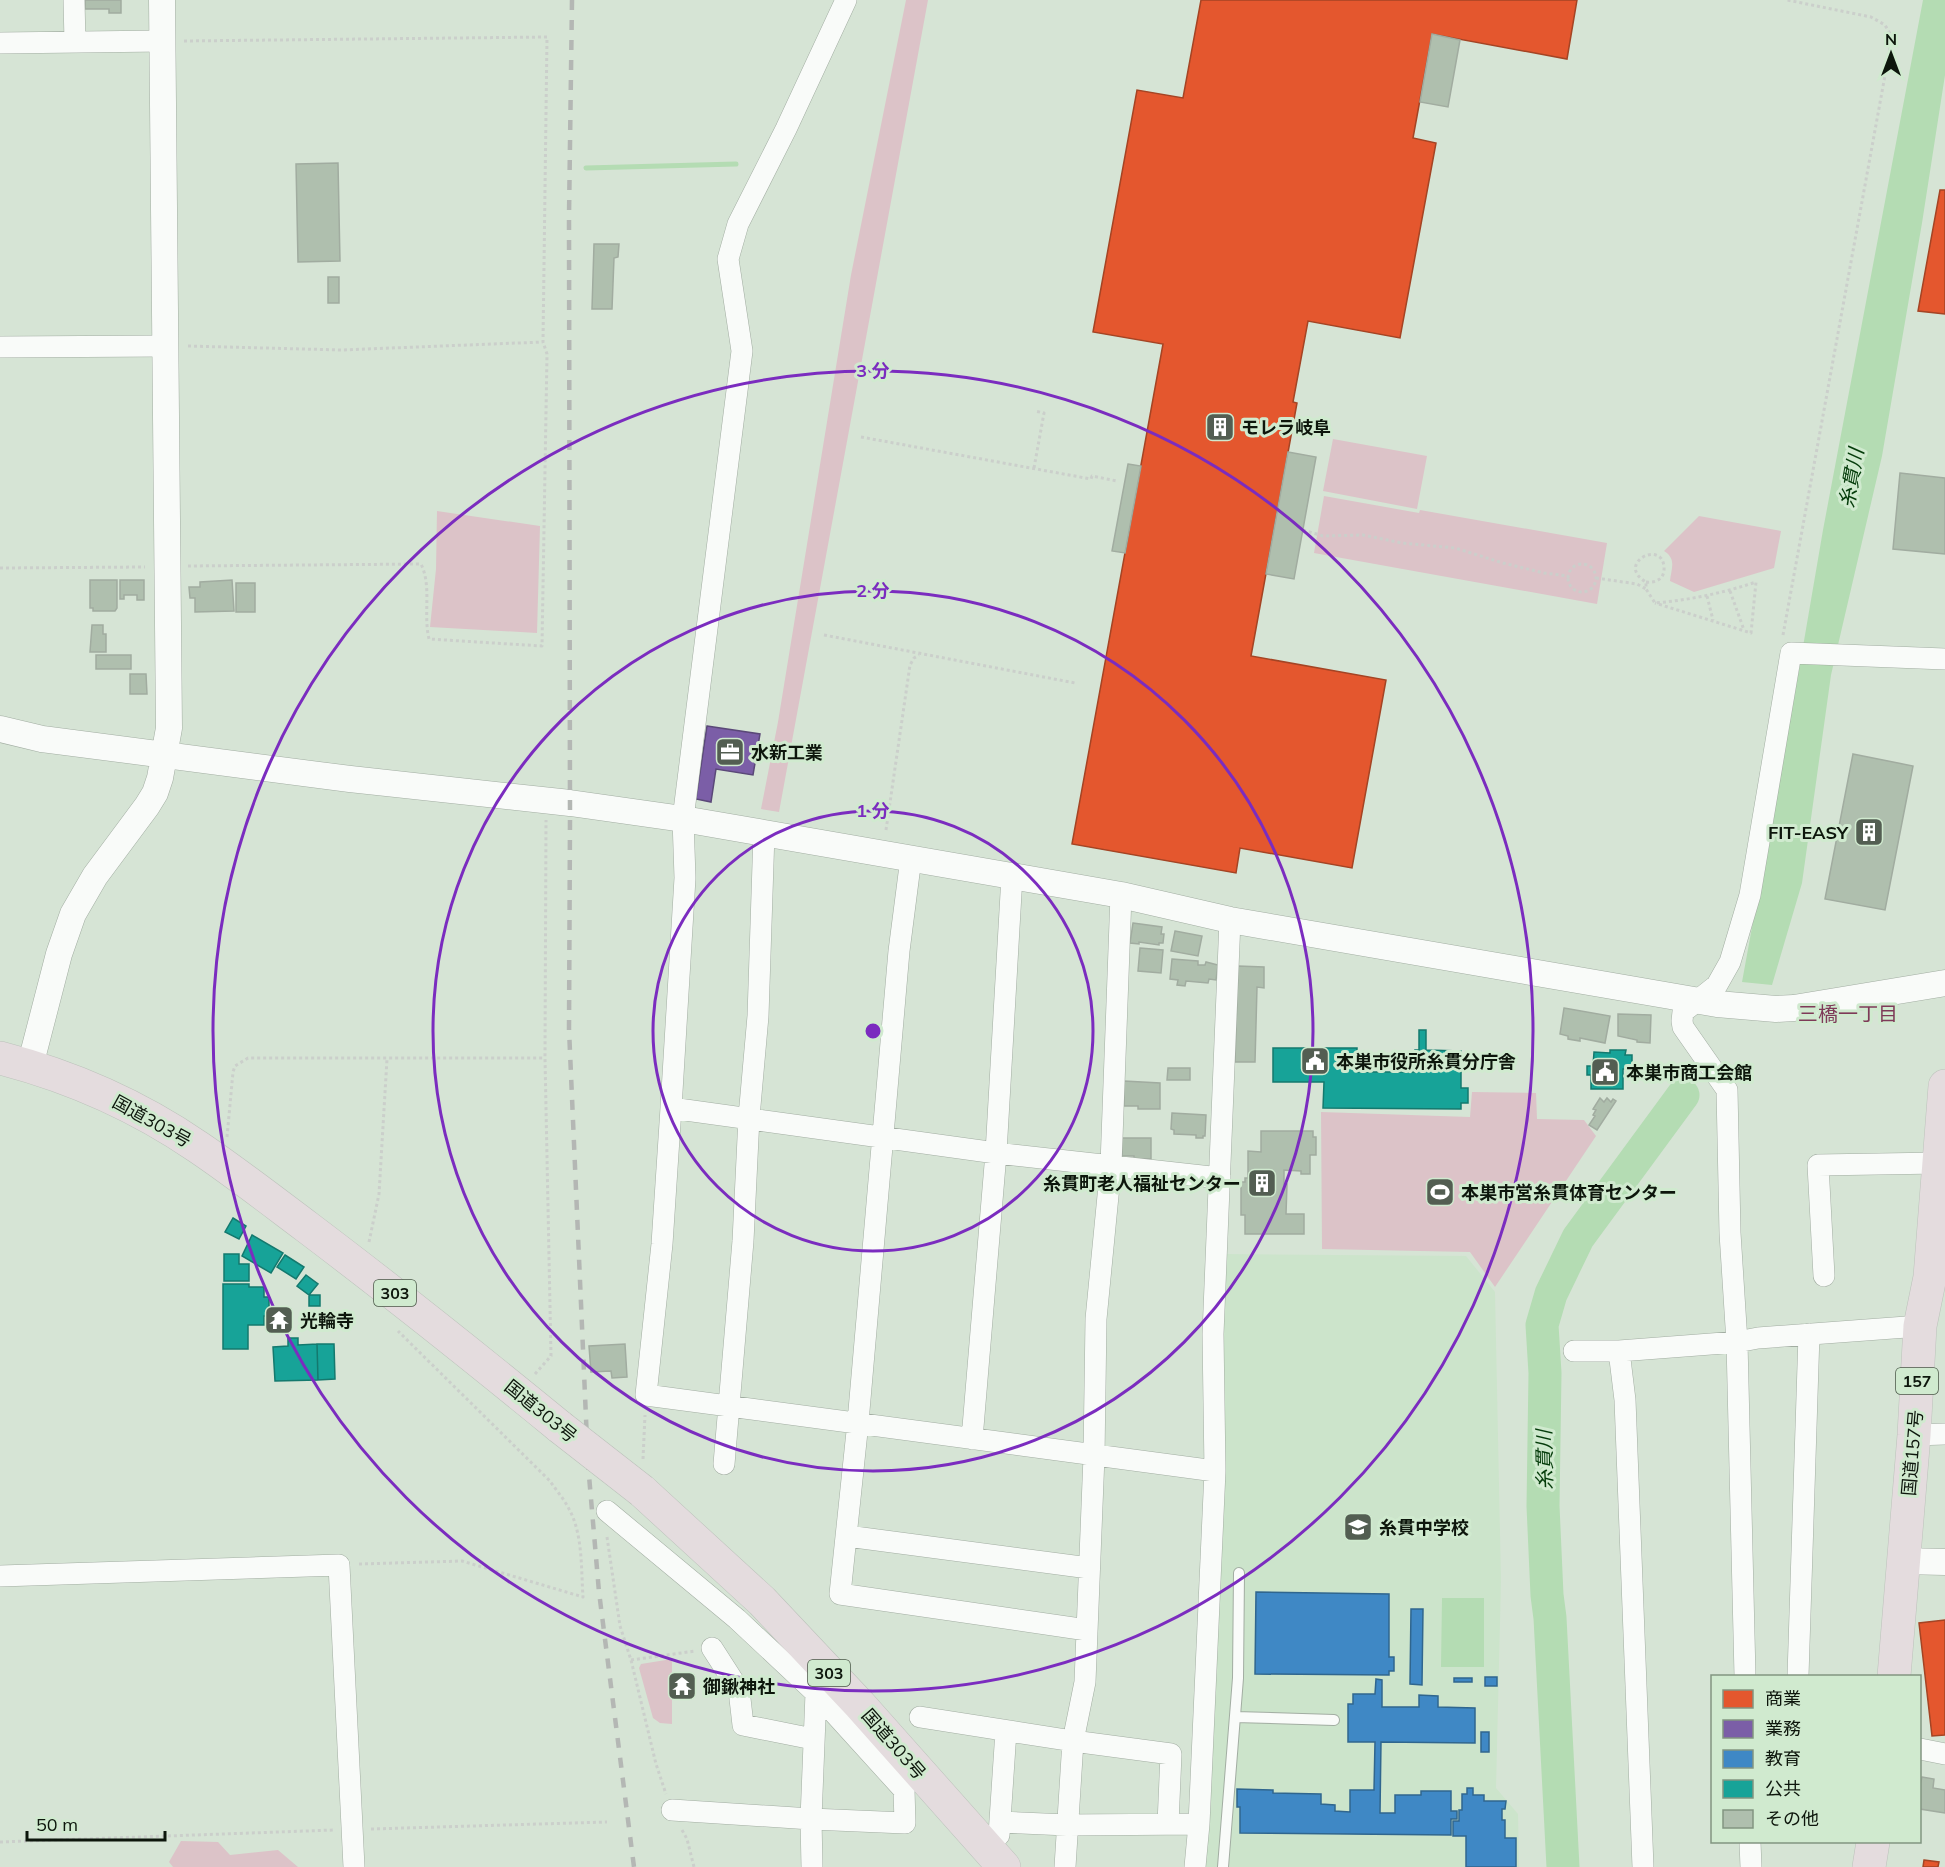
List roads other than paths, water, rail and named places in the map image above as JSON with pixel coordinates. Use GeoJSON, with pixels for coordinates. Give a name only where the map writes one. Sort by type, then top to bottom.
{"type":"FeatureCollection","features":[{"type":"Feature","properties":{"kind":"highway","name":"国道303号"},"geometry":{"type":"LineString","coordinates":[[15,1062],[83,1085],[142,1113],[180,1135],[390,1290],[642,1491],[762,1601],[860,1705],[1001,1863]]}},
{"type":"Feature","properties":{"kind":"highway","name":"国道157号"},"geometry":{"type":"LineString","coordinates":[[1894,1675],[1902,1561],[1930,1434],[1920,1326],[1930,1277],[1945,1086]]}},
{"type":"Feature","properties":{"kind":"highway"},"geometry":{"type":"LineString","coordinates":[[1869,1867],[1873,1843]]}},
{"type":"Feature","properties":{"kind":"street"},"geometry":{"type":"LineString","coordinates":[[74,0],[75,42]]}},
{"type":"Feature","properties":{"kind":"street"},"geometry":{"type":"LineString","coordinates":[[15,1062],[73,914],[95,876],[147,806],[160,778],[169,728],[162,0]]}},
{"type":"Feature","properties":{"kind":"street"},"geometry":{"type":"LineString","coordinates":[[846,0],[786,129],[738,224],[728,259],[742,351],[683,819],[685,878],[671,1108],[662,1244],[646,1395],[1215,1471]]}},
{"type":"Feature","properties":{"kind":"street"},"geometry":{"type":"LineString","coordinates":[[0,43],[163,41]]}},
{"type":"Feature","properties":{"kind":"street"},"geometry":{"type":"LineString","coordinates":[[0,347],[166,346]]}},
{"type":"Feature","properties":{"kind":"street"},"geometry":{"type":"LineString","coordinates":[[1745,1675],[1737,1342],[1730,1233],[1727,1090],[1683,1027],[1683,1012],[1717,985],[1730,962],[1750,895],[1791,653],[1945,659]]}},
{"type":"Feature","properties":{"kind":"street"},"geometry":{"type":"LineString","coordinates":[[0,729],[42,739],[350,779],[570,803],[683,819],[1121,895],[1230,920],[1697,1001],[1776,1009],[1794,1008],[1945,983]]}},
{"type":"Feature","properties":{"kind":"street"},"geometry":{"type":"LineString","coordinates":[[724,1464],[743,1241],[749,1117],[758,1016],[764,833]]}},
{"type":"Feature","properties":{"kind":"street"},"geometry":{"type":"LineString","coordinates":[[911,858],[899,951],[858,1422],[840,1594],[1087,1630]]}},
{"type":"Feature","properties":{"kind":"street"},"geometry":{"type":"LineString","coordinates":[[972,1438],[996,1153],[1012,876]]}},
{"type":"Feature","properties":{"kind":"street"},"geometry":{"type":"LineString","coordinates":[[1065,1867],[1073,1741],[1085,1682],[1094,1456],[1096,1318],[1111,1165],[1121,895]]}},
{"type":"Feature","properties":{"kind":"street"},"geometry":{"type":"LineString","coordinates":[[1195,1867],[1199,1824],[1215,1471],[1213,1334],[1230,920]]}},
{"type":"Feature","properties":{"kind":"street"},"geometry":{"type":"LineString","coordinates":[[671,1108],[996,1153],[1220,1178]]}},
{"type":"Feature","properties":{"kind":"street"},"geometry":{"type":"LineString","coordinates":[[1824,1275],[1818,1165],[1939,1163]]}},
{"type":"Feature","properties":{"kind":"street"},"geometry":{"type":"LineString","coordinates":[[1574,1351],[1620,1351],[1920,1326]]}},
{"type":"Feature","properties":{"kind":"street"},"geometry":{"type":"LineString","coordinates":[[1798,1675],[1809,1334]]}},
{"type":"Feature","properties":{"kind":"street"},"geometry":{"type":"LineString","coordinates":[[1620,1351],[1625,1400],[1643,1867]]}},
{"type":"Feature","properties":{"kind":"street"},"geometry":{"type":"LineString","coordinates":[[608,1511],[737,1619],[816,1693],[904,1790],[905,1823],[811,1820],[672,1810]]}},
{"type":"Feature","properties":{"kind":"street"},"geometry":{"type":"LineString","coordinates":[[846,1536],[1089,1568]]}},
{"type":"Feature","properties":{"kind":"street"},"geometry":{"type":"LineString","coordinates":[[1902,1561],[1945,1562]]}},
{"type":"Feature","properties":{"kind":"street"},"geometry":{"type":"LineString","coordinates":[[0,1576],[339,1564],[354,1867]]}},
{"type":"Feature","properties":{"kind":"street"},"geometry":{"type":"LineString","coordinates":[[712,1648],[739,1690],[743,1725],[813,1738]]}},
{"type":"Feature","properties":{"kind":"street"},"geometry":{"type":"LineString","coordinates":[[812,1867],[811,1820],[816,1693]]}},
{"type":"Feature","properties":{"kind":"street"},"geometry":{"type":"LineString","coordinates":[[920,1717],[1171,1754],[1168,1824]]}},
{"type":"Feature","properties":{"kind":"street"},"geometry":{"type":"LineString","coordinates":[[1001,1863],[1000,1822],[1006,1731]]}},
{"type":"Feature","properties":{"kind":"street"},"geometry":{"type":"LineString","coordinates":[[1921,1749],[1945,1754]]}},
{"type":"Feature","properties":{"kind":"street"},"geometry":{"type":"LineString","coordinates":[[1000,1822],[1067,1825],[1199,1824]]}},
{"type":"Feature","properties":{"kind":"street"},"geometry":{"type":"LineString","coordinates":[[1750,1843],[1751,1867]]}},
{"type":"Feature","properties":{"kind":"lane"},"geometry":{"type":"LineString","coordinates":[[1223,1867],[1238,1678],[1239,1572]]}},
{"type":"Feature","properties":{"kind":"lane"},"geometry":{"type":"LineString","coordinates":[[1235,1718],[1334,1720]]}},
{"type":"Feature","properties":{"kind":"water"},"geometry":{"type":"Polygon","coordinates":[[[1923,0],[1945,0],[1945,75],[1882,456],[1831,675],[1802,883],[1772,985],[1742,982],[1823,530],[1923,0]]]}},
{"type":"Feature","properties":{"kind":"water"},"geometry":{"type":"Polygon","coordinates":[[[1442,1598],[1484,1598],[1484,1667],[1441,1667],[1442,1598]]]}},
{"type":"Feature","properties":{"kind":"waterway"},"geometry":{"type":"LineString","coordinates":[[586,168],[736,164]]}},
{"type":"Feature","properties":{"kind":"waterway","name":"糸貫川"},"geometry":{"type":"LineString","coordinates":[[1563,1867],[1543,1506],[1545,1373],[1542,1325],[1551,1294],[1578,1238],[1683,1095]]}},
{"type":"Feature","properties":{"kind":"railway"},"geometry":{"type":"LineString","coordinates":[[572,0],[569,216],[569,1029],[588,1464],[599,1592],[634,1867]]}},
{"type":"Feature","properties":{"kind":"place","name":"モレラ岐阜"},"geometry":{"type":"Point","coordinates":[1220,427]}},
{"type":"Feature","properties":{"kind":"place","name":"水新工業"},"geometry":{"type":"Point","coordinates":[730,752]}},
{"type":"Feature","properties":{"kind":"place","name":"FIT-EASY"},"geometry":{"type":"Point","coordinates":[1869,832]}},
{"type":"Feature","properties":{"kind":"place","name":"本巣市役所糸貫分庁舎"},"geometry":{"type":"Point","coordinates":[1315,1061]}},
{"type":"Feature","properties":{"kind":"place","name":"本巣市商工会館"},"geometry":{"type":"Point","coordinates":[1605,1072]}},
{"type":"Feature","properties":{"kind":"place","name":"糸貫町老人福祉センター"},"geometry":{"type":"Point","coordinates":[1262,1183]}},
{"type":"Feature","properties":{"kind":"place","name":"本巣市営糸貫体育センター"},"geometry":{"type":"Point","coordinates":[1440,1192]}},
{"type":"Feature","properties":{"kind":"place","name":"光輪寺"},"geometry":{"type":"Point","coordinates":[279,1320]}},
{"type":"Feature","properties":{"kind":"place","name":"糸貫中学校"},"geometry":{"type":"Point","coordinates":[1358,1527]}},
{"type":"Feature","properties":{"kind":"place","name":"御鍬神社"},"geometry":{"type":"Point","coordinates":[682,1686]}},
{"type":"Feature","properties":{"kind":"district","name":"三橋一丁目"},"geometry":{"type":"Point","coordinates":[1848,1013]}}]}
